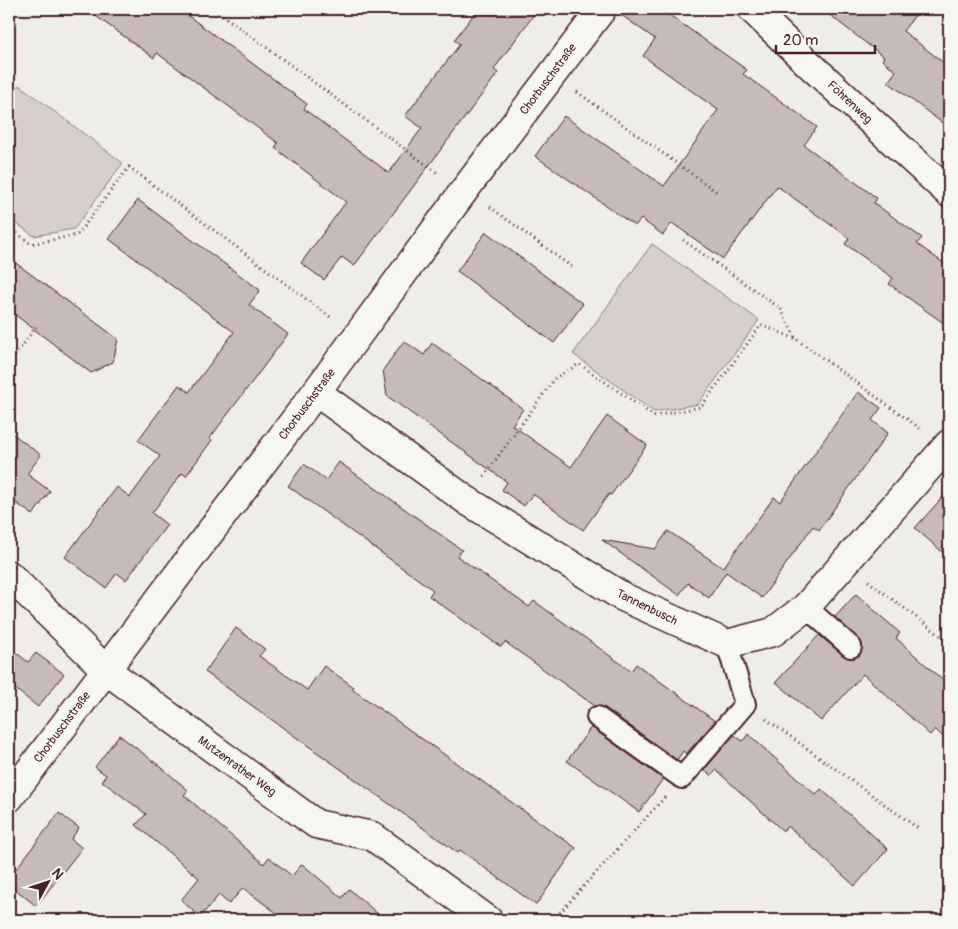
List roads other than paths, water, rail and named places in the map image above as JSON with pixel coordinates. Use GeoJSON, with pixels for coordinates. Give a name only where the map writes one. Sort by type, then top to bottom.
{"type":"FeatureCollection","features":[{"type":"Feature","properties":{"kind":"street","name":"Chorbuschstraße"},"geometry":{"type":"LineString","coordinates":[[9,798],[316,392],[464,190],[602,9]]}},
{"type":"Feature","properties":{"kind":"street","name":"Föhrenweg"},"geometry":{"type":"LineString","coordinates":[[752,9],[949,193]]}},
{"type":"Feature","properties":{"kind":"street","name":"Tannenbusch"},"geometry":{"type":"LineString","coordinates":[[316,392],[466,500],[623,597],[727,644]]}},
{"type":"Feature","properties":{"kind":"street"},"geometry":{"type":"LineString","coordinates":[[727,644],[773,632],[806,607],[948,445]]}},
{"type":"Feature","properties":{"kind":"street","name":"Mutzenrather Weg"},"geometry":{"type":"LineString","coordinates":[[9,575],[106,670],[316,824],[372,836],[488,920]]}},
{"type":"Feature","properties":{"kind":"lane"},"geometry":{"type":"LineString","coordinates":[[806,607],[851,647]]}},
{"type":"Feature","properties":{"kind":"lane"},"geometry":{"type":"LineString","coordinates":[[597,717],[682,778],[746,704],[727,644]]}}]}
